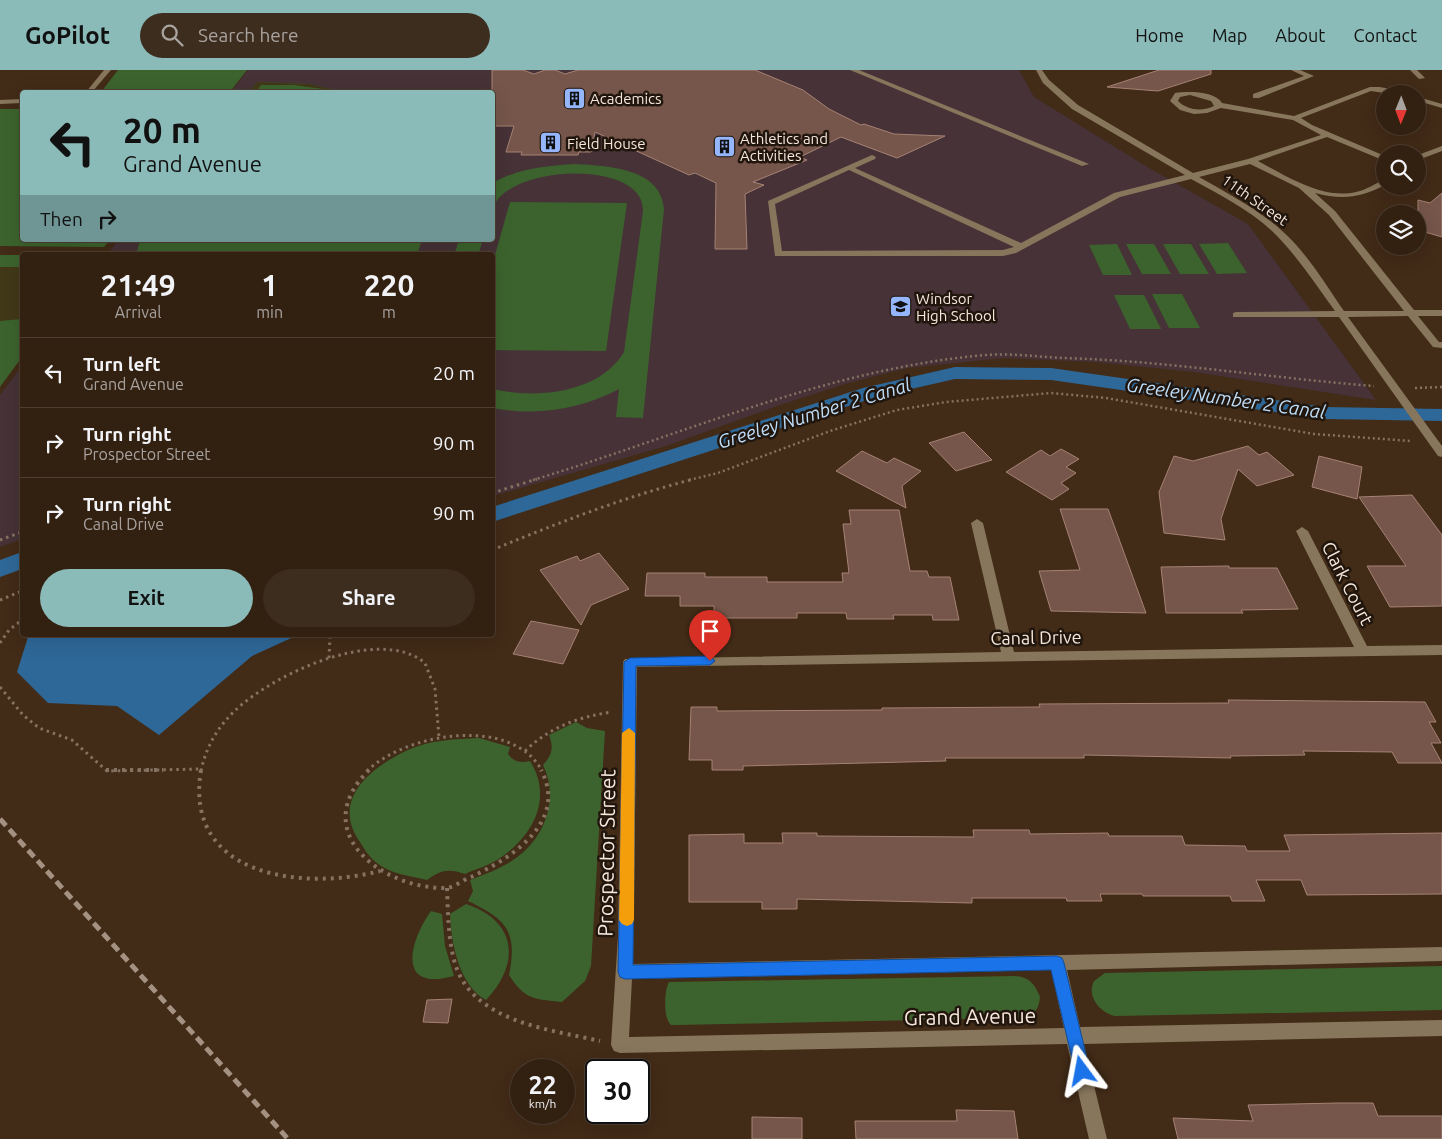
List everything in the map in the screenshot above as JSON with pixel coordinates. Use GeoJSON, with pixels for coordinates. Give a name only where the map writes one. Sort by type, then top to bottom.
{"type":"FeatureCollection","features":[{"type":"Feature","properties":{"kind":"street"},"geometry":{"type":"LineString","coordinates":[[91,90],[108,70]]}},
{"type":"Feature","properties":{"kind":"street"},"geometry":{"type":"LineString","coordinates":[[853,70],[1085,164]]}},
{"type":"Feature","properties":{"kind":"street","name":"11th Street"},"geometry":{"type":"LineString","coordinates":[[1039,70],[1059,94],[1075,107],[1242,205],[1278,232],[1302,260],[1344,316],[1442,454]]}},
{"type":"Feature","properties":{"kind":"street"},"geometry":{"type":"LineString","coordinates":[[1256,96],[1310,76],[1294,70]]}},
{"type":"Feature","properties":{"kind":"street"},"geometry":{"type":"LineString","coordinates":[[1413,70],[1421,78]]}},
{"type":"Feature","properties":{"kind":"street"},"geometry":{"type":"LineString","coordinates":[[1295,118],[1376,88]]}},
{"type":"Feature","properties":{"kind":"street"},"geometry":{"type":"LineString","coordinates":[[1219,105],[1209,111],[1194,111],[1180,107],[1174,101],[1178,95],[1196,94],[1214,99],[1219,105],[1295,118],[1327,135],[1376,155]]}},
{"type":"Feature","properties":{"kind":"street"},"geometry":{"type":"LineString","coordinates":[[0,102],[20,101]]}},
{"type":"Feature","properties":{"kind":"street"},"geometry":{"type":"LineString","coordinates":[[1426,101],[1442,106]]}},
{"type":"Feature","properties":{"kind":"street"},"geometry":{"type":"LineString","coordinates":[[872,157],[771,203],[776,228],[778,254],[985,255],[1013,251],[1113,197],[1251,160],[1327,135]]}},
{"type":"Feature","properties":{"kind":"street"},"geometry":{"type":"LineString","coordinates":[[1426,155],[1442,148]]}},
{"type":"Feature","properties":{"kind":"street"},"geometry":{"type":"LineString","coordinates":[[1251,160],[1302,185],[1323,192],[1352,195]]}},
{"type":"Feature","properties":{"kind":"street"},"geometry":{"type":"LineString","coordinates":[[850,168],[1020,246]]}},
{"type":"Feature","properties":{"kind":"street"},"geometry":{"type":"LineString","coordinates":[[1302,185],[1332,213],[1436,345],[1442,345]]}},
{"type":"Feature","properties":{"kind":"street"},"geometry":{"type":"LineString","coordinates":[[1332,213],[1334,204],[1376,186]]}},
{"type":"Feature","properties":{"kind":"street"},"geometry":{"type":"LineString","coordinates":[[1236,315],[1344,316],[1442,313]]}},
{"type":"Feature","properties":{"kind":"street"},"geometry":{"type":"LineString","coordinates":[[977,523],[1009,656]]}},
{"type":"Feature","properties":{"kind":"street","name":"Clark Court"},"geometry":{"type":"LineString","coordinates":[[1302,531],[1363,651]]}},
{"type":"Feature","properties":{"kind":"street","name":"Canal Drive"},"geometry":{"type":"LineString","coordinates":[[630,662],[1442,650]]}},
{"type":"Feature","properties":{"kind":"street","name":"Prospector Street"},"geometry":{"type":"LineString","coordinates":[[620,1045],[625,972],[630,662]]}},
{"type":"Feature","properties":{"kind":"street"},"geometry":{"type":"LineString","coordinates":[[625,972],[1442,954]]}},
{"type":"Feature","properties":{"kind":"street"},"geometry":{"type":"LineString","coordinates":[[1057,963],[1098,1139]]}},
{"type":"Feature","properties":{"kind":"street","name":"Grand Avenue"},"geometry":{"type":"LineString","coordinates":[[620,1045],[1442,1028]]}},
{"type":"Feature","properties":{"kind":"path"},"geometry":{"type":"LineString","coordinates":[[495,492],[619,454],[776,398],[908,365],[979,356],[1058,356],[1127,360],[1298,380],[1395,388],[1442,387]]}},
{"type":"Feature","properties":{"kind":"path"},"geometry":{"type":"LineString","coordinates":[[495,549],[574,517],[659,488],[718,473],[830,431],[897,410],[946,402],[1051,393],[1106,398],[1314,434],[1379,440],[1433,441]]}},
{"type":"Feature","properties":{"kind":"path"},"geometry":{"type":"LineString","coordinates":[[0,540],[20,533]]}},
{"type":"Feature","properties":{"kind":"path"},"geometry":{"type":"LineString","coordinates":[[0,600],[20,591]]}},
{"type":"Feature","properties":{"kind":"path"},"geometry":{"type":"LineString","coordinates":[[0,643],[9,630],[20,622]]}},
{"type":"Feature","properties":{"kind":"path"},"geometry":{"type":"LineString","coordinates":[[328,658],[330,637]]}},
{"type":"Feature","properties":{"kind":"path"},"geometry":{"type":"LineString","coordinates":[[380,871],[364,876],[337,879],[279,877],[252,868],[233,857],[216,840],[202,818],[197,792],[201,769],[217,732],[235,711],[278,680],[328,658],[354,653],[390,650],[412,655],[424,662],[430,671],[434,686],[439,737]]}},
{"type":"Feature","properties":{"kind":"path"},"geometry":{"type":"LineString","coordinates":[[0,687],[23,715],[39,728],[72,740],[107,771],[201,769]]}},
{"type":"Feature","properties":{"kind":"path"},"geometry":{"type":"LineString","coordinates":[[526,751],[546,732],[561,725],[591,716],[629,711]]}},
{"type":"Feature","properties":{"kind":"path"},"geometry":{"type":"LineString","coordinates":[[480,735],[513,744],[526,751],[534,759],[545,778],[546,808],[529,840],[501,863],[447,888],[408,881],[380,871],[369,863],[348,835],[343,820],[345,802],[354,785],[381,760],[400,750],[439,737],[480,735]]}},
{"type":"Feature","properties":{"kind":"path"},"geometry":{"type":"LineString","coordinates":[[447,888],[446,923],[448,941],[457,973],[469,992],[495,1013],[526,1023],[620,1045]]}},
{"type":"Feature","properties":{"kind":"shaded area","name":"Windsor High School"},"geometry":{"type":"Polygon","coordinates":[[[248,70],[1019,70],[1034,97],[1149,168],[1248,224],[1376,400],[1194,372],[1095,362],[1004,358],[907,368],[845,384],[777,406],[666,446],[495,495],[495,252],[109,252],[117,242],[495,242],[495,90],[233,90],[248,70]]]}},
{"type":"Feature","properties":{"kind":"shaded area"},"geometry":{"type":"Polygon","coordinates":[[[20,369],[20,540],[0,547],[0,395],[20,369]]]}},
{"type":"Feature","properties":{"kind":"green space"},"geometry":{"type":"Polygon","coordinates":[[[118,70],[247,70],[232,90],[103,90],[118,70]]]}},
{"type":"Feature","properties":{"kind":"green space"},"geometry":{"type":"Polygon","coordinates":[[[257,82],[309,84],[336,90],[251,90],[257,82]]]}},
{"type":"Feature","properties":{"kind":"green space"},"geometry":{"type":"Polygon","coordinates":[[[0,109],[20,109],[20,242],[108,242],[104,247],[0,246],[0,109]]]}},
{"type":"Feature","properties":{"kind":"green space"},"geometry":{"type":"Polygon","coordinates":[[[575,164],[617,168],[643,177],[661,195],[664,209],[643,418],[616,417],[619,389],[589,402],[558,409],[525,411],[495,408],[495,389],[510,392],[546,393],[583,385],[599,377],[613,366],[624,352],[643,211],[638,194],[623,182],[600,176],[574,174],[548,176],[523,183],[504,193],[495,205],[495,182],[512,174],[543,167],[575,164]]]}},
{"type":"Feature","properties":{"kind":"green space"},"geometry":{"type":"Polygon","coordinates":[[[510,202],[627,203],[606,351],[495,350],[495,255],[510,202]]]}},
{"type":"Feature","properties":{"kind":"green space"},"geometry":{"type":"Polygon","coordinates":[[[139,242],[421,242],[418,252],[137,252],[139,242]]]}},
{"type":"Feature","properties":{"kind":"green space"},"geometry":{"type":"Polygon","coordinates":[[[458,242],[482,242],[479,252],[455,252],[458,242]]]}},
{"type":"Feature","properties":{"kind":"green space"},"geometry":{"type":"Polygon","coordinates":[[[1228,243],[1247,273],[1217,274],[1199,244],[1228,243]]]}},
{"type":"Feature","properties":{"kind":"green space"},"geometry":{"type":"Polygon","coordinates":[[[1117,244],[1132,275],[1103,275],[1089,245],[1117,244]]]}},
{"type":"Feature","properties":{"kind":"green space"},"geometry":{"type":"Polygon","coordinates":[[[1126,244],[1154,244],[1171,274],[1142,274],[1126,244]]]}},
{"type":"Feature","properties":{"kind":"green space"},"geometry":{"type":"Polygon","coordinates":[[[1163,244],[1191,244],[1209,274],[1180,274],[1163,244]]]}},
{"type":"Feature","properties":{"kind":"green space"},"geometry":{"type":"Polygon","coordinates":[[[0,255],[20,255],[20,360],[0,387],[0,255]]]}},
{"type":"Feature","properties":{"kind":"green space"},"geometry":{"type":"Polygon","coordinates":[[[1152,294],[1182,294],[1200,328],[1169,328],[1152,294]]]}},
{"type":"Feature","properties":{"kind":"green space"},"geometry":{"type":"Polygon","coordinates":[[[1114,295],[1144,295],[1161,329],[1130,329],[1114,295]]]}},
{"type":"Feature","properties":{"kind":"green space"},"geometry":{"type":"Polygon","coordinates":[[[576,722],[587,728],[605,731],[591,966],[585,981],[562,1002],[537,999],[525,994],[520,989],[509,975],[512,947],[506,928],[492,914],[468,901],[473,891],[470,880],[511,862],[526,849],[542,828],[547,816],[550,790],[548,777],[543,765],[551,751],[549,735],[576,722]]]}},
{"type":"Feature","properties":{"kind":"green space"},"geometry":{"type":"Polygon","coordinates":[[[479,738],[510,747],[508,754],[510,757],[523,762],[530,761],[537,775],[540,789],[536,816],[520,841],[497,860],[486,866],[465,874],[445,871],[427,880],[394,872],[374,861],[363,848],[352,827],[350,812],[352,799],[359,787],[381,766],[408,750],[434,742],[479,738]]]}},
{"type":"Feature","properties":{"kind":"green space"},"geometry":{"type":"Polygon","coordinates":[[[466,904],[483,911],[496,921],[504,932],[508,944],[505,972],[486,1000],[469,985],[463,974],[452,937],[450,914],[466,904]]]}},
{"type":"Feature","properties":{"kind":"green space"},"geometry":{"type":"Polygon","coordinates":[[[431,911],[442,914],[445,946],[454,976],[435,979],[423,977],[415,971],[412,961],[413,949],[423,923],[431,911]]]}},
{"type":"Feature","properties":{"kind":"green space"},"geometry":{"type":"Polygon","coordinates":[[[1442,966],[1442,1010],[1115,1016],[1100,1008],[1092,993],[1094,981],[1105,973],[1442,966]]]}},
{"type":"Feature","properties":{"kind":"green space"},"geometry":{"type":"Polygon","coordinates":[[[1015,976],[1031,982],[1040,997],[1035,1011],[1022,1018],[671,1025],[668,1022],[666,1011],[665,998],[669,982],[1015,976]]]}},
{"type":"Feature","properties":{"kind":"sand"},"geometry":{"type":"Polygon","coordinates":[[[257,82],[309,84],[336,90],[294,85],[261,85],[257,90],[251,90],[257,82]]]}},
{"type":"Feature","properties":{"kind":"sand"},"geometry":{"type":"Polygon","coordinates":[[[0,267],[20,267],[20,319],[0,321],[0,267]]]}},
{"type":"Feature","properties":{"kind":"water"},"geometry":{"type":"Polygon","coordinates":[[[28,637],[294,637],[252,656],[159,735],[117,706],[48,703],[17,672],[28,637]]]}},
{"type":"Feature","properties":{"kind":"building"},"geometry":{"type":"Polygon","coordinates":[[[492,70],[523,70],[534,74],[545,70],[555,70],[565,74],[578,70],[755,70],[803,90],[829,109],[861,125],[864,124],[894,134],[945,136],[897,158],[841,137],[800,157],[807,160],[753,182],[764,185],[745,194],[747,249],[715,249],[716,183],[695,173],[689,175],[595,132],[591,152],[579,152],[578,155],[521,155],[522,152],[506,152],[514,126],[495,126],[495,90],[492,90],[492,70]]]}},
{"type":"Feature","properties":{"kind":"building"},"geometry":{"type":"Polygon","coordinates":[[[1159,70],[1211,70],[1211,74],[1158,91],[1107,87],[1159,70]]]}},
{"type":"Feature","properties":{"kind":"building"},"geometry":{"type":"Polygon","coordinates":[[[1442,193],[1442,237],[1426,232],[1426,205],[1418,205],[1418,200],[1430,203],[1442,193]]]}},
{"type":"Feature","properties":{"kind":"building"},"geometry":{"type":"Polygon","coordinates":[[[964,432],[992,460],[956,471],[929,443],[964,432]]]}},
{"type":"Feature","properties":{"kind":"building"},"geometry":{"type":"Polygon","coordinates":[[[1248,446],[1259,455],[1267,452],[1294,475],[1257,486],[1238,469],[1221,519],[1225,540],[1164,533],[1159,492],[1174,456],[1193,461],[1248,446]]]}},
{"type":"Feature","properties":{"kind":"building"},"geometry":{"type":"Polygon","coordinates":[[[1061,449],[1079,459],[1066,467],[1076,473],[1061,483],[1069,489],[1052,500],[1006,472],[1041,450],[1050,456],[1061,449]]]}},
{"type":"Feature","properties":{"kind":"building"},"geometry":{"type":"Polygon","coordinates":[[[862,451],[887,463],[894,458],[921,471],[902,486],[906,508],[836,471],[862,451]]]}},
{"type":"Feature","properties":{"kind":"building"},"geometry":{"type":"Polygon","coordinates":[[[1319,456],[1362,467],[1357,499],[1312,487],[1319,456]]]}},
{"type":"Feature","properties":{"kind":"building"},"geometry":{"type":"Polygon","coordinates":[[[1412,495],[1442,535],[1442,606],[1390,607],[1367,566],[1406,566],[1359,497],[1412,495]]]}},
{"type":"Feature","properties":{"kind":"building"},"geometry":{"type":"Polygon","coordinates":[[[1060,509],[1108,509],[1146,613],[1051,611],[1039,571],[1080,570],[1060,509]]]}},
{"type":"Feature","properties":{"kind":"building"},"geometry":{"type":"Polygon","coordinates":[[[849,510],[899,510],[910,571],[927,571],[929,577],[950,577],[959,620],[933,620],[932,615],[893,615],[894,619],[847,619],[846,613],[797,613],[797,618],[714,618],[714,606],[680,606],[680,596],[645,596],[647,573],[705,573],[705,577],[767,577],[767,582],[843,582],[842,573],[849,573],[843,524],[851,524],[849,510]]]}},
{"type":"Feature","properties":{"kind":"building"},"geometry":{"type":"Polygon","coordinates":[[[599,553],[629,589],[591,605],[581,625],[540,570],[577,556],[580,561],[599,553]]]}},
{"type":"Feature","properties":{"kind":"building"},"geometry":{"type":"Polygon","coordinates":[[[1229,566],[1229,568],[1277,568],[1298,609],[1241,610],[1243,613],[1166,613],[1161,567],[1229,566]]]}},
{"type":"Feature","properties":{"kind":"building"},"geometry":{"type":"Polygon","coordinates":[[[531,621],[579,630],[563,664],[513,654],[531,621]]]}},
{"type":"Feature","properties":{"kind":"building"},"geometry":{"type":"Polygon","coordinates":[[[1228,700],[1425,702],[1436,722],[1429,722],[1441,743],[1431,743],[1442,763],[1398,763],[1392,752],[1303,751],[1305,755],[1230,756],[1231,758],[1084,755],[1084,758],[945,758],[946,761],[743,766],[743,770],[712,770],[712,760],[689,760],[691,707],[717,707],[717,711],[882,710],[882,708],[1040,707],[1039,704],[1229,703],[1228,700]]]}},
{"type":"Feature","properties":{"kind":"building"},"geometry":{"type":"Polygon","coordinates":[[[973,830],[1029,830],[1030,834],[1108,833],[1109,836],[1182,836],[1185,845],[1245,846],[1247,851],[1290,851],[1284,835],[1442,833],[1442,894],[1307,895],[1301,880],[1256,880],[1265,901],[1232,901],[1230,896],[1100,894],[1102,901],[1067,901],[1066,898],[972,898],[972,903],[797,899],[797,909],[762,909],[762,902],[689,902],[689,835],[744,834],[744,843],[783,843],[782,833],[817,833],[817,836],[974,837],[973,830]]]}},
{"type":"Feature","properties":{"kind":"building"},"geometry":{"type":"Polygon","coordinates":[[[452,999],[448,1023],[423,1022],[427,1000],[452,999]]]}},
{"type":"Feature","properties":{"kind":"building"},"geometry":{"type":"Polygon","coordinates":[[[1373,1103],[1378,1116],[1442,1116],[1442,1139],[1178,1139],[1173,1118],[1253,1121],[1248,1105],[1373,1103]]]}},
{"type":"Feature","properties":{"kind":"building"},"geometry":{"type":"Polygon","coordinates":[[[956,1110],[1014,1111],[1018,1139],[856,1139],[855,1121],[957,1121],[956,1110]]]}},
{"type":"Feature","properties":{"kind":"building"},"geometry":{"type":"Polygon","coordinates":[[[752,1117],[802,1118],[802,1139],[752,1139],[752,1117]]]}},
{"type":"Feature","properties":{"kind":"waterway","name":"Greeley Number 2 Canal"},"geometry":{"type":"LineString","coordinates":[[495,514],[870,392],[955,373],[1051,374],[1325,413],[1442,415]]}},
{"type":"Feature","properties":{"kind":"waterway","name":"Greeley Number 2 Canal"},"geometry":{"type":"LineString","coordinates":[[0,569],[20,561]]}},
{"type":"Feature","properties":{"kind":"railway"},"geometry":{"type":"LineString","coordinates":[[0,819],[288,1139]]}},
{"type":"Feature","properties":{"kind":"slow traffic"},"geometry":{"type":"LineString","coordinates":[[627,920],[629,733]]}},
{"type":"Feature","properties":{"kind":"place","name":"Academics"},"geometry":{"type":"Point","coordinates":[574,98]}},
{"type":"Feature","properties":{"kind":"place","name":"Field House"},"geometry":{"type":"Point","coordinates":[551,143]}},
{"type":"Feature","properties":{"kind":"place","name":"Athletics and Activities"},"geometry":{"type":"Point","coordinates":[724,147]}},
{"type":"Feature","properties":{"kind":"place","name":"Windsor High School"},"geometry":{"type":"Point","coordinates":[900,307]}},
{"type":"Feature","properties":{"kind":"route"},"geometry":{"type":"LineString","coordinates":[[710,661],[630,662],[625,972],[1057,963],[1082,1071]]}}]}
